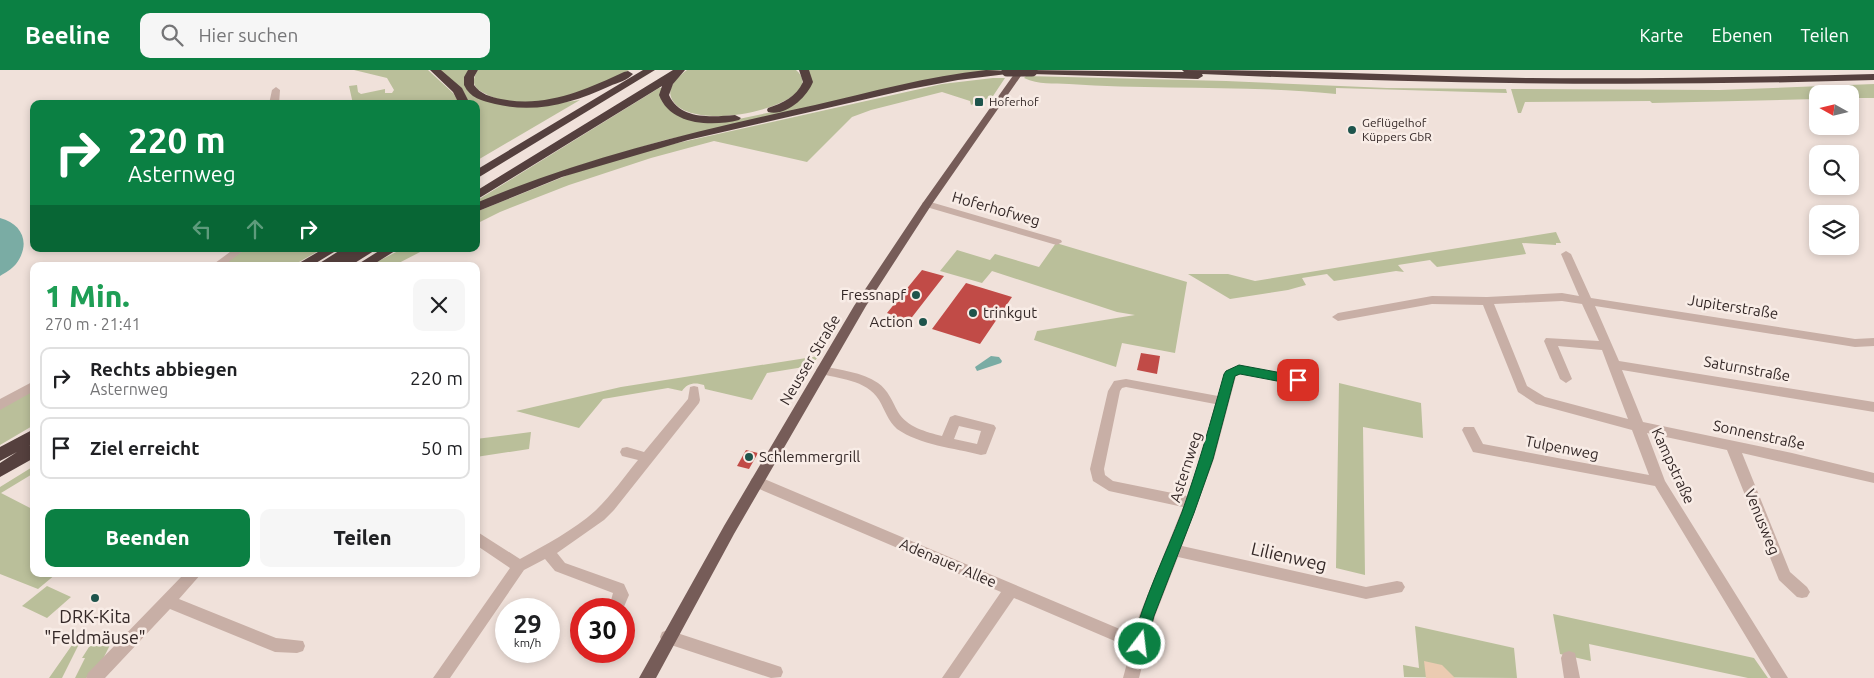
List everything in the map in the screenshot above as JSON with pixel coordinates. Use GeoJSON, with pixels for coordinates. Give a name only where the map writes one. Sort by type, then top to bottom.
{"type":"FeatureCollection","features":[{"type":"Feature","properties":{"kind":"highway"},"geometry":{"type":"LineString","coordinates":[[435,70],[458,90],[464,100]]}},
{"type":"Feature","properties":{"kind":"highway"},"geometry":{"type":"LineString","coordinates":[[473,70],[468,78],[468,84],[473,92],[502,103],[525,105],[566,100],[594,90],[631,72]]}},
{"type":"Feature","properties":{"kind":"highway"},"geometry":{"type":"LineString","coordinates":[[480,173],[650,70]]}},
{"type":"Feature","properties":{"kind":"highway"},"geometry":{"type":"LineString","coordinates":[[480,184],[665,70]]}},
{"type":"Feature","properties":{"kind":"highway"},"geometry":{"type":"LineString","coordinates":[[681,70],[665,89],[665,100],[669,106],[683,114],[694,117],[722,119],[767,112],[796,99],[806,88],[808,82],[804,70]]}},
{"type":"Feature","properties":{"kind":"highway"},"geometry":{"type":"LineString","coordinates":[[480,194],[681,70]]}},
{"type":"Feature","properties":{"kind":"highway"},"geometry":{"type":"LineString","coordinates":[[480,206],[573,169],[666,142],[937,80],[1027,70],[1208,76],[1255,73]]}},
{"type":"Feature","properties":{"kind":"highway"},"geometry":{"type":"LineString","coordinates":[[1187,70],[1496,77],[1786,70]]}},
{"type":"Feature","properties":{"kind":"highway"},"geometry":{"type":"LineString","coordinates":[[1373,70],[1437,72]]}},
{"type":"Feature","properties":{"kind":"highway"},"geometry":{"type":"LineString","coordinates":[[1420,70],[1496,77]]}},
{"type":"Feature","properties":{"kind":"highway"},"geometry":{"type":"LineString","coordinates":[[480,163],[631,72]]}},
{"type":"Feature","properties":{"kind":"highway"},"geometry":{"type":"LineString","coordinates":[[1516,77],[1696,82],[1874,77]]}},
{"type":"Feature","properties":{"kind":"highway"},"geometry":{"type":"LineString","coordinates":[[308,262],[327,252]]}},
{"type":"Feature","properties":{"kind":"highway"},"geometry":{"type":"LineString","coordinates":[[329,262],[346,252]]}},
{"type":"Feature","properties":{"kind":"highway"},"geometry":{"type":"LineString","coordinates":[[354,262],[384,252]]}},
{"type":"Feature","properties":{"kind":"highway"},"geometry":{"type":"LineString","coordinates":[[0,456],[30,437]]}},
{"type":"Feature","properties":{"kind":"highway"},"geometry":{"type":"LineString","coordinates":[[0,471],[29,454]]}},
{"type":"Feature","properties":{"kind":"main road","name":"Neusser Straße"},"geometry":{"type":"LineString","coordinates":[[647,678],[757,482],[865,298],[926,204],[1027,70]]}},
{"type":"Feature","properties":{"kind":"street"},"geometry":{"type":"LineString","coordinates":[[275,100],[276,90]]}},
{"type":"Feature","properties":{"kind":"street","name":"Hoferhofweg"},"geometry":{"type":"LineString","coordinates":[[926,204],[1057,242]]}},
{"type":"Feature","properties":{"kind":"street"},"geometry":{"type":"LineString","coordinates":[[222,262],[237,252]]}},
{"type":"Feature","properties":{"kind":"street","name":"Kampstraße"},"geometry":{"type":"LineString","coordinates":[[1566,254],[1607,346],[1659,482],[1780,678]]}},
{"type":"Feature","properties":{"kind":"street","name":"Jupiterstraße"},"geometry":{"type":"LineString","coordinates":[[1338,316],[1432,300],[1487,301],[1550,297],[1587,301],[1855,343],[1874,342]]}},
{"type":"Feature","properties":{"kind":"street","name":"Sonnenstraße"},"geometry":{"type":"LineString","coordinates":[[1487,301],[1522,389],[1541,401],[1637,426],[1792,458],[1874,478]]}},
{"type":"Feature","properties":{"kind":"street"},"geometry":{"type":"LineString","coordinates":[[1566,379],[1550,341],[1607,346]]}},
{"type":"Feature","properties":{"kind":"street","name":"Saturnstraße"},"geometry":{"type":"LineString","coordinates":[[1614,364],[1874,407]]}},
{"type":"Feature","properties":{"kind":"street","name":"Asternweg"},"geometry":{"type":"LineString","coordinates":[[1131,678],[1147,616],[1192,503],[1210,449],[1230,374],[1239,369],[1308,382]]}},
{"type":"Feature","properties":{"kind":"street"},"geometry":{"type":"LineString","coordinates":[[822,370],[870,383],[884,396],[892,413],[904,426],[916,432],[946,441]]}},
{"type":"Feature","properties":{"kind":"street"},"geometry":{"type":"LineString","coordinates":[[1192,503],[1109,486],[1098,477],[1097,469],[1114,391],[1118,384],[1126,383],[1222,401]]}},
{"type":"Feature","properties":{"kind":"street"},"geometry":{"type":"LineString","coordinates":[[0,406],[30,387]]}},
{"type":"Feature","properties":{"kind":"street"},"geometry":{"type":"LineString","coordinates":[[441,678],[519,566],[548,551],[604,511],[694,400],[694,390]]}},
{"type":"Feature","properties":{"kind":"street","name":"Tulpenweg"},"geometry":{"type":"LineString","coordinates":[[1469,430],[1478,448],[1659,482]]}},
{"type":"Feature","properties":{"kind":"street","name":"Venusweg"},"geometry":{"type":"LineString","coordinates":[[1732,445],[1784,576],[1802,592]]}},
{"type":"Feature","properties":{"kind":"street"},"geometry":{"type":"LineString","coordinates":[[627,452],[648,458]]}},
{"type":"Feature","properties":{"kind":"street","name":"Adenauer Allee"},"geometry":{"type":"LineString","coordinates":[[757,482],[1140,644]]}},
{"type":"Feature","properties":{"kind":"street"},"geometry":{"type":"LineString","coordinates":[[480,540],[519,566]]}},
{"type":"Feature","properties":{"kind":"street","name":"Lilienweg"},"geometry":{"type":"LineString","coordinates":[[1173,550],[1366,593],[1397,587]]}},
{"type":"Feature","properties":{"kind":"street"},"geometry":{"type":"LineString","coordinates":[[548,551],[560,567],[619,590],[619,598]]}},
{"type":"Feature","properties":{"kind":"street"},"geometry":{"type":"LineString","coordinates":[[94,678],[190,577]]}},
{"type":"Feature","properties":{"kind":"street"},"geometry":{"type":"LineString","coordinates":[[950,678],[1011,590]]}},
{"type":"Feature","properties":{"kind":"street"},"geometry":{"type":"LineString","coordinates":[[167,601],[275,645],[297,646]]}},
{"type":"Feature","properties":{"kind":"street"},"geometry":{"type":"LineString","coordinates":[[668,638],[775,672]]}},
{"type":"Feature","properties":{"kind":"street"},"geometry":{"type":"LineString","coordinates":[[1569,658],[1572,678]]}},
{"type":"Feature","properties":{"kind":"green space"},"geometry":{"type":"Polygon","coordinates":[[[354,70],[428,70],[453,93],[457,100],[352,100],[349,86],[357,85],[358,92],[361,94],[385,89],[385,93],[392,93],[394,90],[387,78],[354,70]]]}},
{"type":"Feature","properties":{"kind":"green space"},"geometry":{"type":"Polygon","coordinates":[[[440,70],[469,70],[464,82],[470,93],[533,107],[580,100],[480,159],[480,100],[466,100],[440,70]]]}},
{"type":"Feature","properties":{"kind":"green space"},"geometry":{"type":"Polygon","coordinates":[[[478,70],[629,70],[595,86],[557,99],[518,103],[499,99],[476,88],[474,82],[478,70]]]}},
{"type":"Feature","properties":{"kind":"green space"},"geometry":{"type":"Polygon","coordinates":[[[687,70],[796,70],[802,82],[795,94],[778,104],[754,112],[727,116],[702,115],[682,109],[671,97],[672,85],[687,70]]]}},
{"type":"Feature","properties":{"kind":"green space"},"geometry":{"type":"Polygon","coordinates":[[[807,70],[1002,70],[977,72],[665,140],[581,165],[480,204],[480,199],[659,88],[662,88],[661,99],[663,103],[675,113],[729,121],[772,112],[801,99],[807,70]]]}},
{"type":"Feature","properties":{"kind":"green space"},"geometry":{"type":"Polygon","coordinates":[[[1026,76],[1226,81],[1387,88],[1506,89],[1507,93],[1336,88],[1336,94],[1269,89],[1102,86],[1041,83],[1024,78],[1026,76]]]}},
{"type":"Feature","properties":{"kind":"green space"},"geometry":{"type":"Polygon","coordinates":[[[1005,78],[993,96],[971,105],[970,101],[942,92],[871,110],[852,117],[807,162],[714,141],[651,158],[569,185],[500,212],[480,222],[480,210],[573,173],[664,146],[942,84],[1005,78]]]}},
{"type":"Feature","properties":{"kind":"green space"},"geometry":{"type":"Polygon","coordinates":[[[1874,84],[1874,98],[1859,98],[1859,85],[1848,85],[1874,84]]]}},
{"type":"Feature","properties":{"kind":"green space"},"geometry":{"type":"Polygon","coordinates":[[[1809,87],[1809,99],[1652,103],[1650,101],[1525,102],[1521,113],[1518,113],[1511,89],[1720,90],[1809,87]]]}},
{"type":"Feature","properties":{"kind":"green space"},"geometry":{"type":"Polygon","coordinates":[[[1556,232],[1561,243],[1556,243],[1556,245],[1522,243],[1526,254],[1437,267],[1430,260],[1398,265],[1404,272],[1396,271],[1334,281],[1327,274],[1302,278],[1306,285],[1288,290],[1230,299],[1188,274],[1228,274],[1255,281],[1556,232]]]}},
{"type":"Feature","properties":{"kind":"green space"},"geometry":{"type":"Polygon","coordinates":[[[1056,243],[1187,282],[1175,353],[1122,343],[1116,367],[1034,340],[1037,331],[1135,315],[1117,312],[992,271],[982,283],[940,271],[957,250],[990,260],[995,254],[1039,267],[1056,243]]]}},
{"type":"Feature","properties":{"kind":"green space"},"geometry":{"type":"Polygon","coordinates":[[[241,252],[317,252],[299,262],[226,262],[241,252]]]}},
{"type":"Feature","properties":{"kind":"green space"},"geometry":{"type":"Polygon","coordinates":[[[396,252],[420,252],[401,262],[377,262],[396,252]]]}},
{"type":"Feature","properties":{"kind":"green space"},"geometry":{"type":"Polygon","coordinates":[[[819,356],[810,366],[767,373],[752,400],[705,389],[704,385],[694,383],[686,386],[682,391],[668,388],[603,399],[579,428],[516,411],[621,387],[819,356]]]}},
{"type":"Feature","properties":{"kind":"green space"},"geometry":{"type":"Polygon","coordinates":[[[1339,383],[1421,403],[1423,438],[1363,427],[1365,575],[1336,568],[1339,383]]]}},
{"type":"Feature","properties":{"kind":"green space"},"geometry":{"type":"Polygon","coordinates":[[[30,391],[30,427],[0,445],[0,409],[30,391]]]}},
{"type":"Feature","properties":{"kind":"green space"},"geometry":{"type":"Polygon","coordinates":[[[531,432],[529,449],[480,456],[480,438],[531,432]]]}},
{"type":"Feature","properties":{"kind":"green space"},"geometry":{"type":"Polygon","coordinates":[[[30,468],[30,475],[1,493],[30,508],[30,577],[52,577],[38,589],[0,574],[0,487],[30,468]]]}},
{"type":"Feature","properties":{"kind":"green space"},"geometry":{"type":"Polygon","coordinates":[[[47,586],[71,597],[47,618],[22,606],[47,586]]]}},
{"type":"Feature","properties":{"kind":"green space"},"geometry":{"type":"Polygon","coordinates":[[[1553,614],[1754,658],[1768,678],[1748,678],[1589,644],[1591,661],[1560,654],[1553,614]]]}},
{"type":"Feature","properties":{"kind":"green space"},"geometry":{"type":"Polygon","coordinates":[[[1415,626],[1514,648],[1517,678],[1404,677],[1403,665],[1419,668],[1415,626]]]}},
{"type":"Feature","properties":{"kind":"green space"},"geometry":{"type":"Polygon","coordinates":[[[79,635],[85,638],[79,644],[62,678],[49,678],[79,635]]]}},
{"type":"Feature","properties":{"kind":"green space"},"geometry":{"type":"Polygon","coordinates":[[[102,639],[107,639],[110,645],[102,661],[86,678],[75,678],[85,658],[82,658],[89,647],[102,639]]]}},
{"type":"Feature","properties":{"kind":"sand"},"geometry":{"type":"Polygon","coordinates":[[[1424,661],[1442,665],[1455,678],[1426,678],[1424,661]]]}},
{"type":"Feature","properties":{"kind":"water"},"geometry":{"type":"Polygon","coordinates":[[[0,218],[8,221],[19,230],[24,242],[21,257],[16,264],[0,276],[0,218]]]}},
{"type":"Feature","properties":{"kind":"water"},"geometry":{"type":"Polygon","coordinates":[[[991,356],[999,357],[1002,361],[1001,363],[977,371],[975,367],[991,356]]]}},
{"type":"Feature","properties":{"kind":"building","name":"Fressnapf"},"geometry":{"type":"Polygon","coordinates":[[[922,270],[944,276],[909,321],[887,313],[922,270]]]}},
{"type":"Feature","properties":{"kind":"building","name":"trinkgut"},"geometry":{"type":"Polygon","coordinates":[[[966,283],[1012,297],[980,344],[932,329],[966,283]]]}},
{"type":"Feature","properties":{"kind":"building"},"geometry":{"type":"Polygon","coordinates":[[[1141,353],[1160,356],[1157,374],[1137,370],[1141,353]]]}},
{"type":"Feature","properties":{"kind":"building","name":"Schlemmergrill"},"geometry":{"type":"Polygon","coordinates":[[[746,450],[758,453],[749,469],[737,466],[746,450]]]}},
{"type":"Feature","properties":{"kind":"place","name":"Hoferhof"},"geometry":{"type":"Point","coordinates":[979,102]}},
{"type":"Feature","properties":{"kind":"place","name":"Geflügelhof Küppers GbR"},"geometry":{"type":"Point","coordinates":[1352,130]}},
{"type":"Feature","properties":{"kind":"place","name":"Fressnapf"},"geometry":{"type":"Point","coordinates":[916,295]}},
{"type":"Feature","properties":{"kind":"place","name":"trinkgut"},"geometry":{"type":"Point","coordinates":[973,313]}},
{"type":"Feature","properties":{"kind":"place","name":"Action"},"geometry":{"type":"Point","coordinates":[923,322]}},
{"type":"Feature","properties":{"kind":"place","name":"Schlemmergrill"},"geometry":{"type":"Point","coordinates":[749,457]}},
{"type":"Feature","properties":{"kind":"place","name":"DRK-Kita \"Feldmäuse\""},"geometry":{"type":"Point","coordinates":[95,598]}},
{"type":"Feature","properties":{"kind":"route"},"geometry":{"type":"LineString","coordinates":[[1140,644],[1147,616],[1188,513],[1210,449],[1230,374],[1239,369],[1298,380]]}}]}
